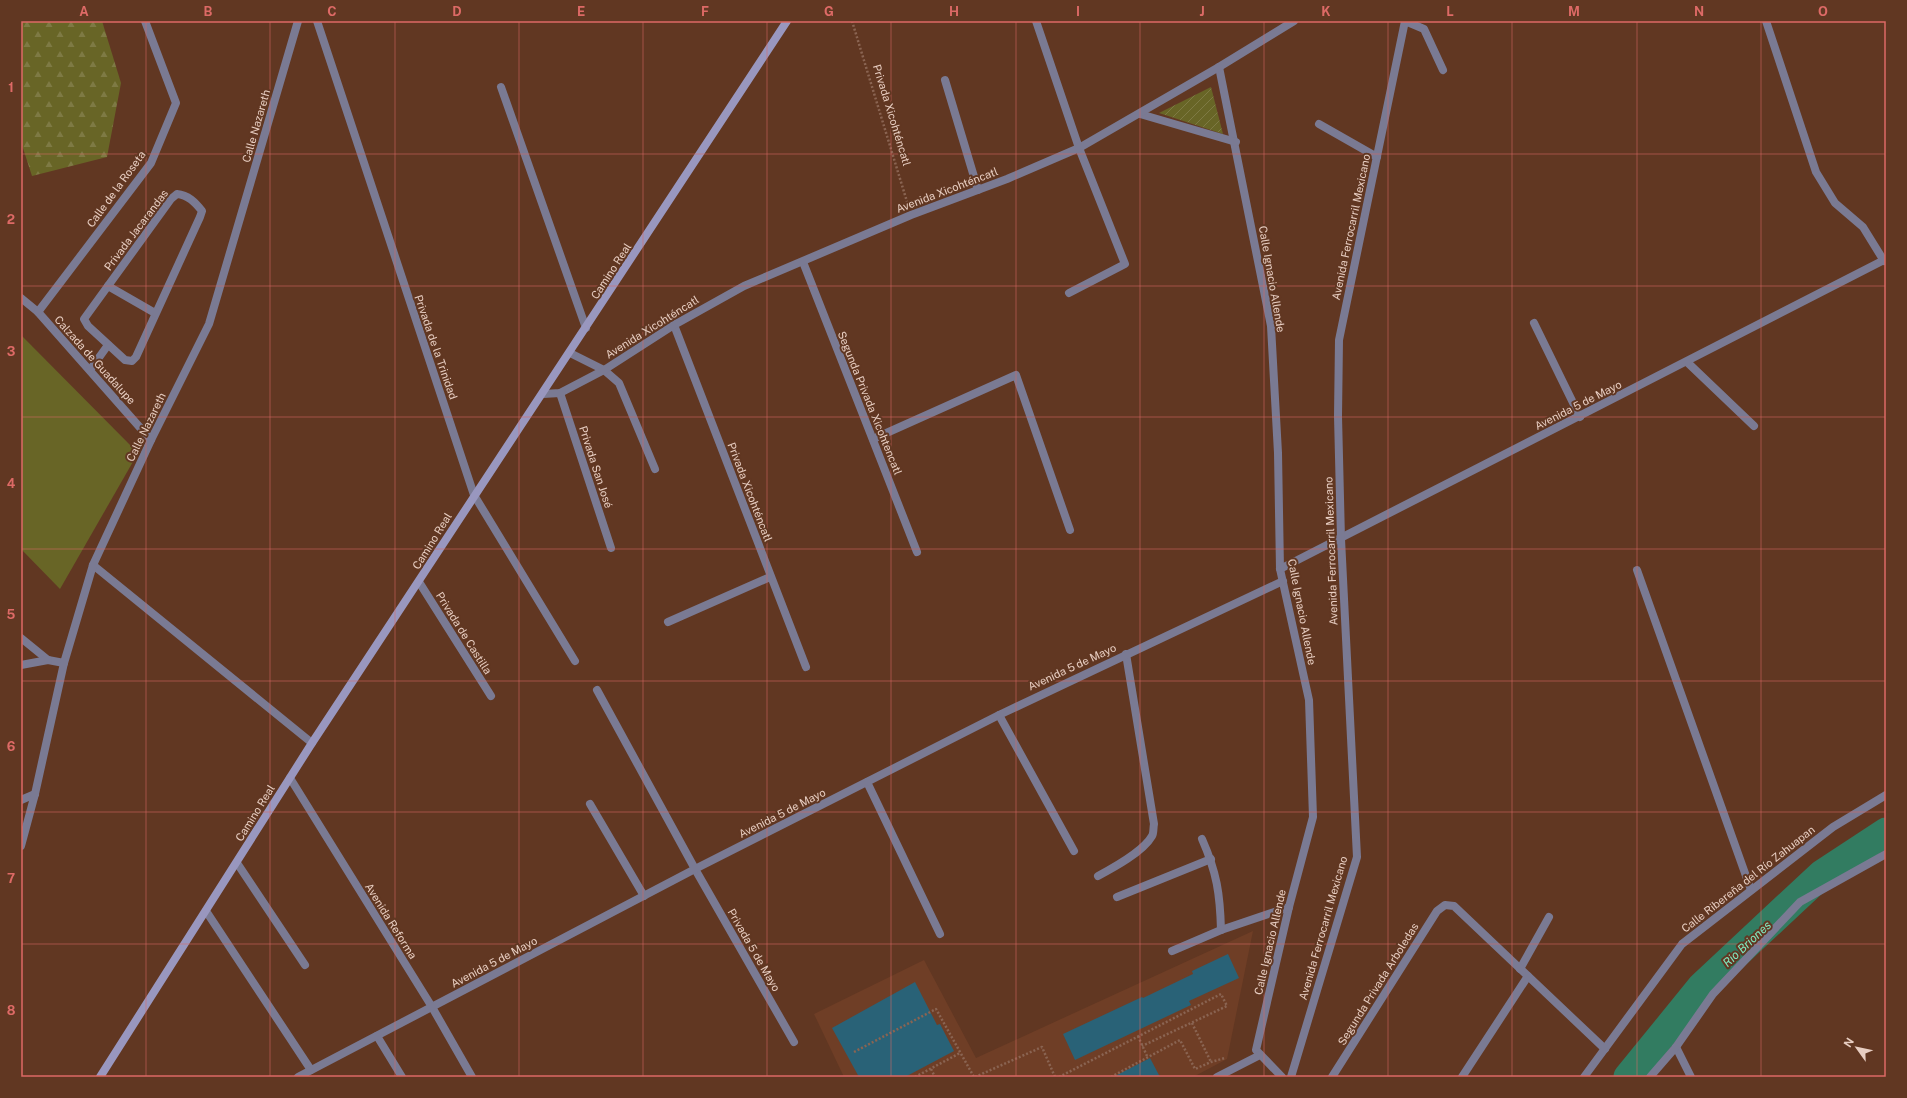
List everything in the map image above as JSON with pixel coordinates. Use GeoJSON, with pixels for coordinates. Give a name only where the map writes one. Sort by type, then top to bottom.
{"type":"FeatureCollection","features":[{"type":"Feature","properties":{"kind":"main road","name":"Camino Real"},"geometry":{"type":"LineString","coordinates":[[100,1077],[312,743],[787,21]]}},
{"type":"Feature","properties":{"kind":"street","name":"Calle de la Roseta"},"geometry":{"type":"LineString","coordinates":[[38,312],[151,163],[176,103],[146,21]]}},
{"type":"Feature","properties":{"kind":"street","name":"Calle Nazareth"},"geometry":{"type":"LineString","coordinates":[[21,846],[35,794],[64,663],[93,564],[151,440],[210,324],[298,21]]}},
{"type":"Feature","properties":{"kind":"street","name":"Privada de la Trinidad"},"geometry":{"type":"LineString","coordinates":[[317,21],[474,495],[575,661]]}},
{"type":"Feature","properties":{"kind":"street"},"geometry":{"type":"LineString","coordinates":[[1036,21],[1079,148],[1125,264],[1069,293]]}},
{"type":"Feature","properties":{"kind":"street","name":"Avenida Xicohténcatl"},"geometry":{"type":"LineString","coordinates":[[543,394],[560,393],[604,370],[674,325],[744,286],[911,215],[978,190],[1079,148],[1140,114],[1294,21]]}},
{"type":"Feature","properties":{"kind":"street"},"geometry":{"type":"LineString","coordinates":[[1405,21],[1424,29],[1443,70]]}},
{"type":"Feature","properties":{"kind":"street","name":"Avenida Ferrocarril Mexicano"},"geometry":{"type":"LineString","coordinates":[[1291,1077],[1357,857],[1341,539],[1338,416],[1339,340],[1405,21]]}},
{"type":"Feature","properties":{"kind":"street"},"geometry":{"type":"LineString","coordinates":[[1766,21],[1816,172],[1835,203],[1863,227],[1885,260]]}},
{"type":"Feature","properties":{"kind":"street","name":"Calle Ignacio Allende"},"geometry":{"type":"LineString","coordinates":[[1219,67],[1236,142],[1271,326],[1278,453],[1280,569],[1309,700],[1313,817],[1289,908],[1256,1050],[1260,1054]]}},
{"type":"Feature","properties":{"kind":"street"},"geometry":{"type":"LineString","coordinates":[[945,80],[978,190]]}},
{"type":"Feature","properties":{"kind":"street"},"geometry":{"type":"LineString","coordinates":[[501,86],[586,328]]}},
{"type":"Feature","properties":{"kind":"street"},"geometry":{"type":"LineString","coordinates":[[1140,114],[1236,142]]}},
{"type":"Feature","properties":{"kind":"street"},"geometry":{"type":"LineString","coordinates":[[1319,124],[1376,157]]}},
{"type":"Feature","properties":{"kind":"street","name":"Privada Jacarandas"},"geometry":{"type":"LineString","coordinates":[[177,194],[186,195],[202,211],[155,314],[136,357],[132,361],[125,360],[88,326],[84,319],[171,199],[177,194]]}},
{"type":"Feature","properties":{"kind":"street","name":"Avenida 5 de Mayo"},"geometry":{"type":"LineString","coordinates":[[1280,569],[1885,260]]}},
{"type":"Feature","properties":{"kind":"street","name":"Segunda Privada Xicohtencatl"},"geometry":{"type":"LineString","coordinates":[[802,262],[917,552]]}},
{"type":"Feature","properties":{"kind":"street"},"geometry":{"type":"LineString","coordinates":[[108,286],[155,314]]}},
{"type":"Feature","properties":{"kind":"street","name":"Calzada de Guadalupe"},"geometry":{"type":"LineString","coordinates":[[21,298],[38,312],[151,440]]}},
{"type":"Feature","properties":{"kind":"street"},"geometry":{"type":"LineString","coordinates":[[1534,323],[1580,416]]}},
{"type":"Feature","properties":{"kind":"street","name":"Privada Xicohténcatl"},"geometry":{"type":"LineString","coordinates":[[674,325],[806,667]]}},
{"type":"Feature","properties":{"kind":"street"},"geometry":{"type":"LineString","coordinates":[[90,370],[108,344]]}},
{"type":"Feature","properties":{"kind":"street","name":"Avenida Xicohténcatl"},"geometry":{"type":"LineString","coordinates":[[570,353],[604,370]]}},
{"type":"Feature","properties":{"kind":"street"},"geometry":{"type":"LineString","coordinates":[[1687,362],[1754,426]]}},
{"type":"Feature","properties":{"kind":"street"},"geometry":{"type":"LineString","coordinates":[[604,370],[619,383],[655,469]]}},
{"type":"Feature","properties":{"kind":"street"},"geometry":{"type":"LineString","coordinates":[[873,439],[1016,375],[1070,530]]}},
{"type":"Feature","properties":{"kind":"street","name":"Privada San José"},"geometry":{"type":"LineString","coordinates":[[560,393],[611,548]]}},
{"type":"Feature","properties":{"kind":"street"},"geometry":{"type":"LineString","coordinates":[[93,564],[312,743]]}},
{"type":"Feature","properties":{"kind":"street"},"geometry":{"type":"LineString","coordinates":[[1637,570],[1751,890]]}},
{"type":"Feature","properties":{"kind":"street"},"geometry":{"type":"LineString","coordinates":[[668,622],[770,577]]}},
{"type":"Feature","properties":{"kind":"street","name":"Avenida 5 de Mayo"},"geometry":{"type":"LineString","coordinates":[[298,1077],[695,869],[999,714],[1283,581]]}},
{"type":"Feature","properties":{"kind":"street","name":"Privada de Castilla"},"geometry":{"type":"LineString","coordinates":[[419,582],[491,696]]}},
{"type":"Feature","properties":{"kind":"street"},"geometry":{"type":"LineString","coordinates":[[21,638],[48,660]]}},
{"type":"Feature","properties":{"kind":"street"},"geometry":{"type":"LineString","coordinates":[[1098,876],[1116,866],[1146,844],[1153,835],[1154,824],[1126,654]]}},
{"type":"Feature","properties":{"kind":"street"},"geometry":{"type":"LineString","coordinates":[[21,665],[48,660],[64,663]]}},
{"type":"Feature","properties":{"kind":"street","name":"Privada 5 de Mayo"},"geometry":{"type":"LineString","coordinates":[[597,690],[695,869],[794,1042]]}},
{"type":"Feature","properties":{"kind":"street"},"geometry":{"type":"LineString","coordinates":[[999,714],[1074,851]]}},
{"type":"Feature","properties":{"kind":"street","name":"Avenida Reforma"},"geometry":{"type":"LineString","coordinates":[[290,778],[432,1007],[472,1077]]}},
{"type":"Feature","properties":{"kind":"street"},"geometry":{"type":"LineString","coordinates":[[867,782],[940,934]]}},
{"type":"Feature","properties":{"kind":"street"},"geometry":{"type":"LineString","coordinates":[[21,800],[35,794]]}},
{"type":"Feature","properties":{"kind":"street","name":"Calle Ribereña del Río Zahuapan"},"geometry":{"type":"LineString","coordinates":[[1584,1077],[1682,944],[1833,827],[1886,795]]}},
{"type":"Feature","properties":{"kind":"street"},"geometry":{"type":"LineString","coordinates":[[590,804],[644,896]]}},
{"type":"Feature","properties":{"kind":"street"},"geometry":{"type":"LineString","coordinates":[[1202,839],[1211,859],[1220,892],[1221,930]]}},
{"type":"Feature","properties":{"kind":"street"},"geometry":{"type":"LineString","coordinates":[[1650,1077],[1676,1047],[1713,994],[1800,902],[1886,854]]}},
{"type":"Feature","properties":{"kind":"street"},"geometry":{"type":"LineString","coordinates":[[1117,896],[1211,859]]}},
{"type":"Feature","properties":{"kind":"street"},"geometry":{"type":"LineString","coordinates":[[236,863],[305,965]]}},
{"type":"Feature","properties":{"kind":"street","name":"Segunda Privada Arboledas"},"geometry":{"type":"LineString","coordinates":[[1332,1077],[1437,911],[1445,905],[1454,906],[1520,968]]}},
{"type":"Feature","properties":{"kind":"street"},"geometry":{"type":"LineString","coordinates":[[1172,951],[1221,930],[1289,908]]}},
{"type":"Feature","properties":{"kind":"street"},"geometry":{"type":"LineString","coordinates":[[206,911],[311,1070]]}},
{"type":"Feature","properties":{"kind":"street"},"geometry":{"type":"LineString","coordinates":[[1549,917],[1520,968],[1606,1048]]}},
{"type":"Feature","properties":{"kind":"street"},"geometry":{"type":"LineString","coordinates":[[1462,1077],[1528,976]]}},
{"type":"Feature","properties":{"kind":"street"},"geometry":{"type":"LineString","coordinates":[[377,1036],[402,1077]]}},
{"type":"Feature","properties":{"kind":"street"},"geometry":{"type":"LineString","coordinates":[[1676,1047],[1691,1077]]}},
{"type":"Feature","properties":{"kind":"street"},"geometry":{"type":"LineString","coordinates":[[1217,1077],[1260,1054],[1282,1077]]}},
{"type":"Feature","properties":{"kind":"path","name":"Privada Xicohténcatl"},"geometry":{"type":"LineString","coordinates":[[852,21],[911,215]]}},
{"type":"Feature","properties":{"kind":"path"},"geometry":{"type":"LineString","coordinates":[[1059,1077],[1221,994],[1227,1006],[1142,1046]]}},
{"type":"Feature","properties":{"kind":"path"},"geometry":{"type":"LineString","coordinates":[[854,1052],[936,1009],[975,1077],[1042,1046],[1055,1077]]}},
{"type":"Feature","properties":{"kind":"path"},"geometry":{"type":"LineString","coordinates":[[1192,1022],[1211,1062]]}},
{"type":"Feature","properties":{"kind":"path"},"geometry":{"type":"LineString","coordinates":[[1138,1036],[1148,1056]]}},
{"type":"Feature","properties":{"kind":"path"},"geometry":{"type":"LineString","coordinates":[[1111,1077],[1180,1040],[1195,1069],[1211,1062],[1226,1058]]}},
{"type":"Feature","properties":{"kind":"path"},"geometry":{"type":"LineString","coordinates":[[915,1077],[960,1053]]}},
{"type":"Feature","properties":{"kind":"path"},"geometry":{"type":"LineString","coordinates":[[931,1068],[935,1077]]}},
{"type":"Feature","properties":{"kind":"shaded area"},"geometry":{"type":"Polygon","coordinates":[[[1253,931],[1227,1059],[1193,1077],[844,1077],[814,1014],[924,960],[976,1058],[1253,931]]]}},
{"type":"Feature","properties":{"kind":"green space"},"geometry":{"type":"Polygon","coordinates":[[[21,21],[102,21],[121,83],[107,157],[32,176],[21,142],[21,21]]]}},
{"type":"Feature","properties":{"kind":"green space"},"geometry":{"type":"Polygon","coordinates":[[[1211,87],[1223,134],[1159,113],[1211,87]]]}},
{"type":"Feature","properties":{"kind":"green space"},"geometry":{"type":"Polygon","coordinates":[[[21,335],[138,453],[60,589],[21,549],[21,335]]]}},
{"type":"Feature","properties":{"kind":"building"},"geometry":{"type":"Polygon","coordinates":[[[1228,954],[1239,978],[1189,1001],[1191,1005],[1075,1060],[1063,1034],[1193,974],[1192,971],[1228,954]]]}},
{"type":"Feature","properties":{"kind":"building"},"geometry":{"type":"Polygon","coordinates":[[[915,982],[937,1025],[940,1024],[954,1051],[905,1077],[859,1077],[832,1028],[915,982]]]}},
{"type":"Feature","properties":{"kind":"building"},"geometry":{"type":"Polygon","coordinates":[[[1150,1058],[1160,1077],[1113,1077],[1150,1058]]]}},
{"type":"Feature","properties":{"kind":"waterway","name":"Rio Briones"},"geometry":{"type":"LineString","coordinates":[[1628,1077],[1702,986],[1822,874],[1886,832]]}}]}
